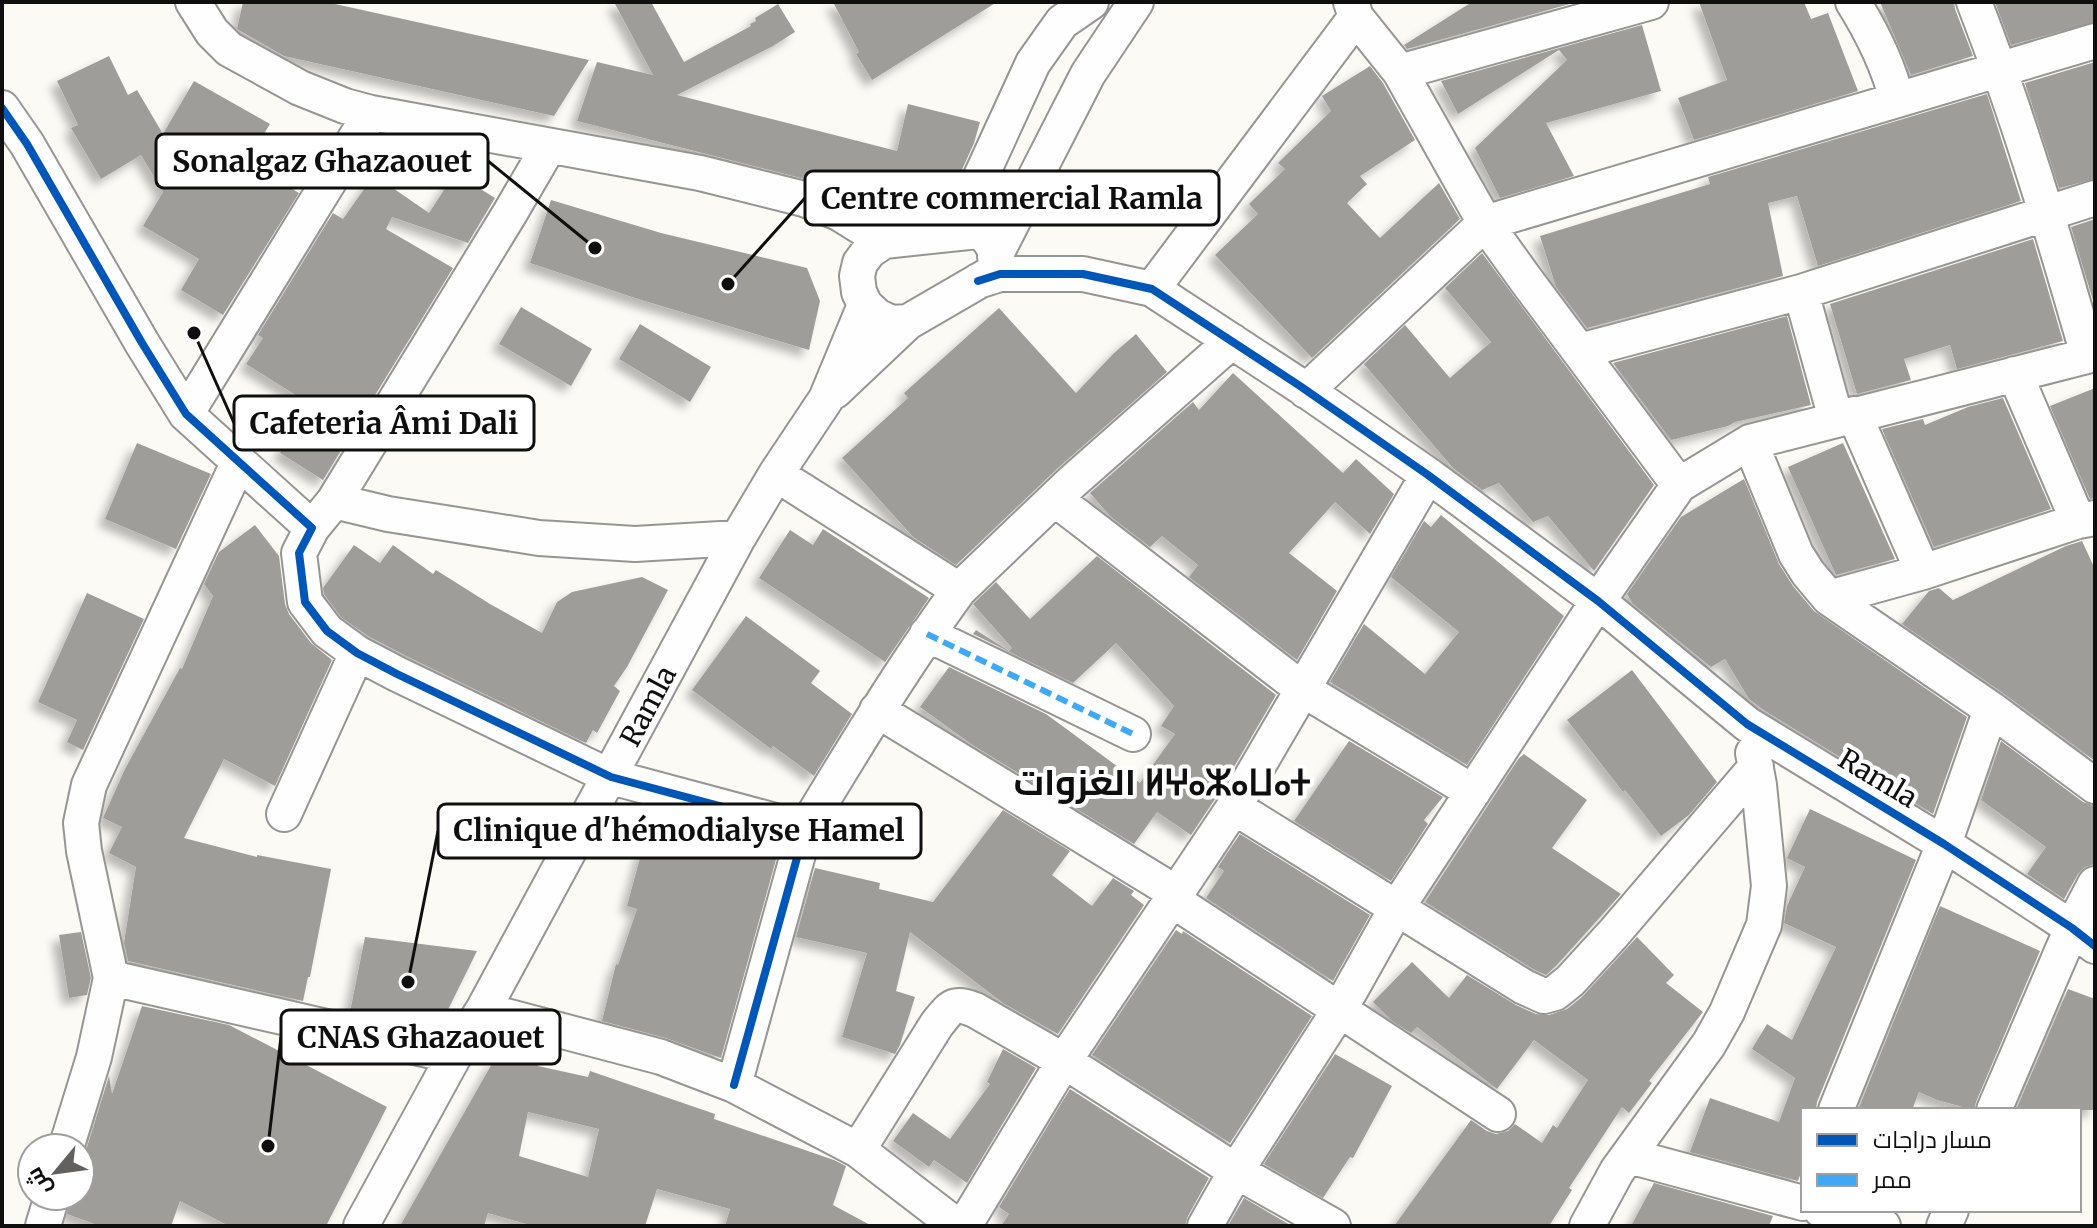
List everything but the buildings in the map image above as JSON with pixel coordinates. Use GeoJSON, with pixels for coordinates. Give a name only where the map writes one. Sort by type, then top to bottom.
{"type":"FeatureCollection","features":[{"type":"Feature","properties":{"kind":"street"},"geometry":{"type":"LineString","coordinates":[[193,2],[212,32],[229,49],[300,88],[345,106],[700,173],[804,199],[839,213],[884,241]]}},
{"type":"Feature","properties":{"kind":"street"},"geometry":{"type":"LineString","coordinates":[[955,233],[1056,12],[1091,2]]}},
{"type":"Feature","properties":{"kind":"street"},"geometry":{"type":"LineString","coordinates":[[826,399],[908,322],[992,270],[1088,74],[1136,2]]}},
{"type":"Feature","properties":{"kind":"street"},"geometry":{"type":"LineString","coordinates":[[1400,72],[1651,2]]}},
{"type":"Feature","properties":{"kind":"street"},"geometry":{"type":"LineString","coordinates":[[1853,2],[1882,52],[1897,100]]}},
{"type":"Feature","properties":{"kind":"street"},"geometry":{"type":"LineString","coordinates":[[1205,1226],[1236,1171],[1340,1009],[1396,909],[1598,601],[1679,485],[1750,442],[2091,355],[2001,70],[1974,2]]}},
{"type":"Feature","properties":{"kind":"street"},"geometry":{"type":"LineString","coordinates":[[992,270],[1083,274],[1152,289],[1353,9],[1400,72],[1485,223],[1679,485]]}},
{"type":"Feature","properties":{"kind":"street"},"geometry":{"type":"LineString","coordinates":[[1056,12],[1088,74]]}},
{"type":"Feature","properties":{"kind":"street"},"geometry":{"type":"LineString","coordinates":[[1306,391],[1485,223],[2095,41]]}},
{"type":"Feature","properties":{"kind":"street"},"geometry":{"type":"LineString","coordinates":[[2,108],[27,144],[186,414],[312,528]]}},
{"type":"Feature","properties":{"kind":"street"},"geometry":{"type":"LineString","coordinates":[[186,414],[371,113]]}},
{"type":"Feature","properties":{"kind":"street"},"geometry":{"type":"LineString","coordinates":[[549,146],[334,501],[312,528],[299,553],[305,602],[327,631],[357,653],[611,777],[805,829]]}},
{"type":"Feature","properties":{"kind":"street"},"geometry":{"type":"LineString","coordinates":[[1580,351],[1801,292],[2095,198]]}},
{"type":"Feature","properties":{"kind":"street"},"geometry":{"type":"LineString","coordinates":[[908,322],[891,323],[877,316],[865,305],[859,292],[857,276],[860,263],[869,251],[884,241],[978,231],[989,240],[992,270]]}},
{"type":"Feature","properties":{"kind":"street","name":"Ramla"},"geometry":{"type":"LineString","coordinates":[[1152,289],[1428,475],[1598,601],[1747,724],[1944,844],[2084,937]]}},
{"type":"Feature","properties":{"kind":"street"},"geometry":{"type":"LineString","coordinates":[[1801,292],[1845,416],[1923,572]]}},
{"type":"Feature","properties":{"kind":"street"},"geometry":{"type":"LineString","coordinates":[[826,399],[865,305]]}},
{"type":"Feature","properties":{"kind":"street"},"geometry":{"type":"LineString","coordinates":[[734,1085],[805,829],[927,634],[959,590],[1055,499],[1232,341]]}},
{"type":"Feature","properties":{"kind":"street"},"geometry":{"type":"LineString","coordinates":[[1829,598],[1923,572],[2086,520],[2015,374]]}},
{"type":"Feature","properties":{"kind":"street","name":"Ramla"},"geometry":{"type":"LineString","coordinates":[[361,1226],[611,777],[738,538],[826,399]]}},
{"type":"Feature","properties":{"kind":"street"},"geometry":{"type":"LineString","coordinates":[[1750,442],[1796,554],[1829,598],[1991,709],[2095,786]]}},
{"type":"Feature","properties":{"kind":"street"},"geometry":{"type":"LineString","coordinates":[[71,1132],[94,1057],[111,978],[84,851],[81,823],[87,794],[239,461]]}},
{"type":"Feature","properties":{"kind":"street"},"geometry":{"type":"LineString","coordinates":[[776,474],[959,590]]}},
{"type":"Feature","properties":{"kind":"street"},"geometry":{"type":"LineString","coordinates":[[964,1226],[1064,1061],[1234,807],[1428,475]]}},
{"type":"Feature","properties":{"kind":"street"},"geometry":{"type":"LineString","coordinates":[[1055,499],[1302,689],[1473,792]]}},
{"type":"Feature","properties":{"kind":"street"},"geometry":{"type":"LineString","coordinates":[[334,501],[388,514],[539,538],[635,544],[738,538]]}},
{"type":"Feature","properties":{"kind":"street"},"geometry":{"type":"LineString","coordinates":[[927,634],[1133,734]]}},
{"type":"Feature","properties":{"kind":"street"},"geometry":{"type":"LineString","coordinates":[[284,814],[357,653]]}},
{"type":"Feature","properties":{"kind":"street"},"geometry":{"type":"LineString","coordinates":[[1837,1108],[1944,844],[1991,709]]}},
{"type":"Feature","properties":{"kind":"street"},"geometry":{"type":"LineString","coordinates":[[877,710],[1174,896],[1498,1114]]}},
{"type":"Feature","properties":{"kind":"street"},"geometry":{"type":"LineString","coordinates":[[1587,1226],[1617,1171],[1709,1044],[1727,1012],[1764,925],[1769,886],[1756,767],[1747,724]]}},
{"type":"Feature","properties":{"kind":"street"},"geometry":{"type":"LineString","coordinates":[[1234,807],[1396,909],[1544,996],[1555,993],[1570,981],[1756,767]]}},
{"type":"Feature","properties":{"kind":"street"},"geometry":{"type":"LineString","coordinates":[[1995,1108],[2084,937],[2095,884]]}},
{"type":"Feature","properties":{"kind":"street"},"geometry":{"type":"LineString","coordinates":[[111,978],[454,1056]]}},
{"type":"Feature","properties":{"kind":"street"},"geometry":{"type":"LineString","coordinates":[[858,1150],[937,1024],[948,1010],[962,1004],[1064,1061],[1236,1171],[1333,1226]]}},
{"type":"Feature","properties":{"kind":"street"},"geometry":{"type":"LineString","coordinates":[[483,1010],[661,1057],[734,1085],[858,1150],[957,1226]]}},
{"type":"Feature","properties":{"kind":"street"},"geometry":{"type":"LineString","coordinates":[[1629,1156],[1801,1207]]}},
{"type":"Feature","properties":{"kind":"street"},"geometry":{"type":"LineString","coordinates":[[1823,1212],[1883,1226]]}},
{"type":"Feature","properties":{"kind":"marked path"},"geometry":{"type":"LineString","coordinates":[[927,634],[1133,734]]}},
{"type":"Feature","properties":{"kind":"cycle path"},"geometry":{"type":"LineString","coordinates":[[2,108],[27,144],[186,414],[312,528],[299,553],[305,602],[327,631],[357,653],[397,674],[611,777],[805,829],[734,1085]]}},
{"type":"Feature","properties":{"kind":"cycle path"},"geometry":{"type":"LineString","coordinates":[[978,281],[1000,274],[1083,274],[1152,289],[1428,475],[1598,601],[1747,724],[1944,844],[2095,946]]}},
{"type":"Feature","properties":{"kind":"place","name":"Sonalgaz Ghazaouet"},"geometry":{"type":"Point","coordinates":[595,248]}},
{"type":"Feature","properties":{"kind":"place","name":"Centre commercial Ramla"},"geometry":{"type":"Point","coordinates":[728,284]}},
{"type":"Feature","properties":{"kind":"place","name":"Cafeteria Âmi Dali"},"geometry":{"type":"Point","coordinates":[194,333]}},
{"type":"Feature","properties":{"kind":"place","name":"Clinique d'hémodialyse Hamel"},"geometry":{"type":"Point","coordinates":[408,982]}},
{"type":"Feature","properties":{"kind":"place","name":"CNAS Ghazaouet"},"geometry":{"type":"Point","coordinates":[268,1146]}},
{"type":"Feature","properties":{"kind":"district","name":"الغزوات ⵍⵖⴰⵣⴰⵡⴰⵜ"},"geometry":{"type":"Point","coordinates":[1162,782]}}]}
